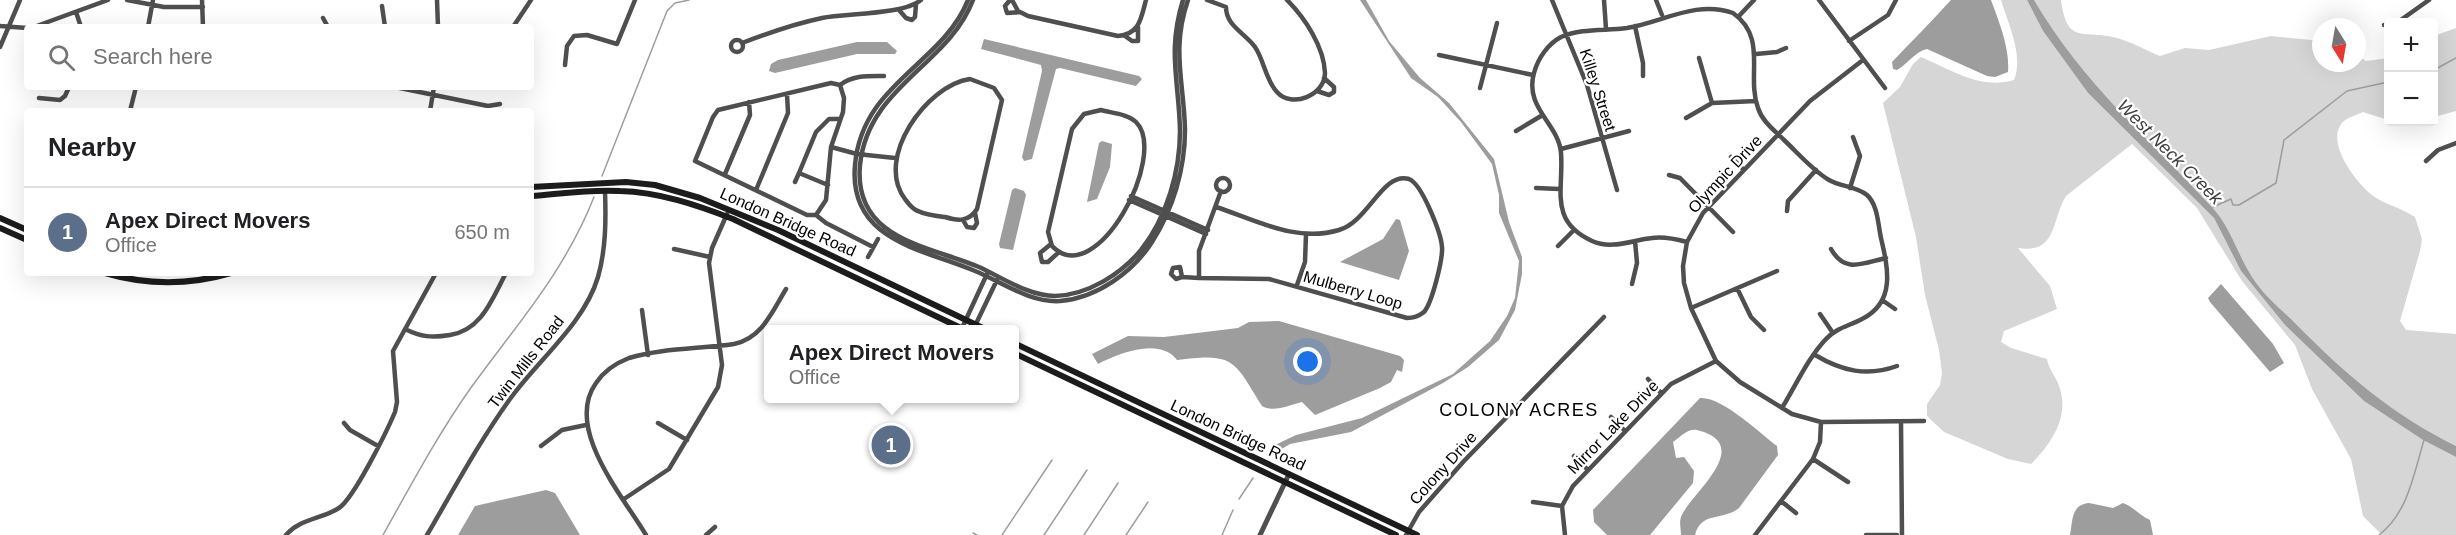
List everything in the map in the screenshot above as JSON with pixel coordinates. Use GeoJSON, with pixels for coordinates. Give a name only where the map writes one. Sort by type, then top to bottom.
{"type":"FeatureCollection","features":[{"type":"Feature","properties":{"kind":"main road","name":"London Bridge Road"},"geometry":{"type":"LineString","coordinates":[[534,187],[609,182],[642,183],[675,190],[729,209],[972,325]]}},
{"type":"Feature","properties":{"kind":"main road","name":"London Bridge Road"},"geometry":{"type":"LineString","coordinates":[[534,196],[605,190],[661,196],[726,217],[956,325]]}},
{"type":"Feature","properties":{"kind":"main road"},"geometry":{"type":"LineString","coordinates":[[0,218],[24,229]]}},
{"type":"Feature","properties":{"kind":"main road"},"geometry":{"type":"LineString","coordinates":[[0,228],[24,239]]}},
{"type":"Feature","properties":{"kind":"main road"},"geometry":{"type":"LineString","coordinates":[[118,276],[135,280],[168,282],[217,276]]}},
{"type":"Feature","properties":{"kind":"main road","name":"London Bridge Road"},"geometry":{"type":"LineString","coordinates":[[1019,345],[1407,533],[1417,535]]}},
{"type":"Feature","properties":{"kind":"main road","name":"London Bridge Road"},"geometry":{"type":"LineString","coordinates":[[1019,355],[1396,535]]}},
{"type":"Feature","properties":{"kind":"street"},"geometry":{"type":"LineString","coordinates":[[0,47],[20,0]]}},
{"type":"Feature","properties":{"kind":"street"},"geometry":{"type":"LineString","coordinates":[[42,24],[108,0]]}},
{"type":"Feature","properties":{"kind":"street"},"geometry":{"type":"LineString","coordinates":[[127,0],[203,7]]}},
{"type":"Feature","properties":{"kind":"street"},"geometry":{"type":"LineString","coordinates":[[202,0],[202,24]]}},
{"type":"Feature","properties":{"kind":"street"},"geometry":{"type":"LineString","coordinates":[[437,0],[438,24]]}},
{"type":"Feature","properties":{"kind":"street"},"geometry":{"type":"LineString","coordinates":[[515,24],[530,2],[523,0]]}},
{"type":"Feature","properties":{"kind":"street"},"geometry":{"type":"LineString","coordinates":[[565,65],[567,46],[574,36],[587,34],[615,45],[635,0]]}},
{"type":"Feature","properties":{"kind":"street"},"geometry":{"type":"LineString","coordinates":[[968,0],[949,33],[908,70],[884,97],[870,120],[855,177],[860,198],[869,217],[882,232],[906,247],[987,273],[1041,299],[1059,301],[1082,296],[1112,282],[1135,263],[1153,241],[1178,184],[1184,148],[1178,53],[1188,0]]}},
{"type":"Feature","properties":{"kind":"street"},"geometry":{"type":"LineString","coordinates":[[860,153],[885,105],[910,75],[947,44],[962,23],[973,0]]}},
{"type":"Feature","properties":{"kind":"street"},"geometry":{"type":"LineString","coordinates":[[1020,12],[1011,0],[1005,6],[1006,11],[1011,14],[1020,12],[1138,41],[1138,27],[1146,0]]}},
{"type":"Feature","properties":{"kind":"street"},"geometry":{"type":"LineString","coordinates":[[1165,213],[1179,151],[1180,124],[1173,56],[1183,0]]}},
{"type":"Feature","properties":{"kind":"street"},"geometry":{"type":"LineString","coordinates":[[1207,0],[1226,7]]}},
{"type":"Feature","properties":{"kind":"street"},"geometry":{"type":"LineString","coordinates":[[1228,0],[1226,7],[1232,25],[1250,41],[1262,58],[1277,93],[1287,99],[1296,100],[1317,91],[1324,78],[1324,67],[1313,36],[1287,0]]}},
{"type":"Feature","properties":{"kind":"street","name":"Killey Street"},"geometry":{"type":"LineString","coordinates":[[1552,0],[1587,85],[1617,190]]}},
{"type":"Feature","properties":{"kind":"street"},"geometry":{"type":"LineString","coordinates":[[1604,0],[1606,29]]}},
{"type":"Feature","properties":{"kind":"street"},"geometry":{"type":"LineString","coordinates":[[1656,0],[1662,15]]}},
{"type":"Feature","properties":{"kind":"street"},"geometry":{"type":"LineString","coordinates":[[1738,17],[1754,0]]}},
{"type":"Feature","properties":{"kind":"street"},"geometry":{"type":"LineString","coordinates":[[1819,0],[1885,88]]}},
{"type":"Feature","properties":{"kind":"street"},"geometry":{"type":"LineString","coordinates":[[1849,41],[1888,15],[1896,0]]}},
{"type":"Feature","properties":{"kind":"street"},"geometry":{"type":"LineString","coordinates":[[2404,18],[2430,0]]}},
{"type":"Feature","properties":{"kind":"street"},"geometry":{"type":"LineString","coordinates":[[899,10],[907,20],[912,20],[915,17],[918,2]]}},
{"type":"Feature","properties":{"kind":"street"},"geometry":{"type":"LineString","coordinates":[[742,43],[819,19],[857,12],[899,10],[918,2]]}},
{"type":"Feature","properties":{"kind":"street"},"geometry":{"type":"LineString","coordinates":[[148,24],[152,3]]}},
{"type":"Feature","properties":{"kind":"street"},"geometry":{"type":"LineString","coordinates":[[1688,242],[1664,237],[1605,245],[1592,241],[1574,230],[1562,211],[1559,189],[1561,149],[1541,116],[1533,91],[1533,75],[1547,48],[1566,36],[1635,26],[1682,7],[1704,3],[1723,8],[1738,17],[1750,33],[1756,54],[1756,101],[1764,120],[1816,170],[1835,183],[1870,198],[1880,232],[1889,278],[1882,300],[1869,316],[1833,333],[1815,355],[1782,408]]}},
{"type":"Feature","properties":{"kind":"street"},"geometry":{"type":"LineString","coordinates":[[382,6],[385,24]]}},
{"type":"Feature","properties":{"kind":"street"},"geometry":{"type":"LineString","coordinates":[[76,12],[80,24]]}},
{"type":"Feature","properties":{"kind":"street"},"geometry":{"type":"LineString","coordinates":[[323,18],[326,24]]}},
{"type":"Feature","properties":{"kind":"street"},"geometry":{"type":"LineString","coordinates":[[1480,88],[1497,23]]}},
{"type":"Feature","properties":{"kind":"street"},"geometry":{"type":"LineString","coordinates":[[0,26],[8,29],[24,28]]}},
{"type":"Feature","properties":{"kind":"street"},"geometry":{"type":"LineString","coordinates":[[1635,26],[1643,63],[1642,76]]}},
{"type":"Feature","properties":{"kind":"street"},"geometry":{"type":"LineString","coordinates":[[1124,36],[1138,27]]}},
{"type":"Feature","properties":{"kind":"street"},"geometry":{"type":"LineString","coordinates":[[1756,54],[1777,52],[1786,48]]}},
{"type":"Feature","properties":{"kind":"street"},"geometry":{"type":"LineString","coordinates":[[1439,55],[1533,75]]}},
{"type":"Feature","properties":{"kind":"street"},"geometry":{"type":"LineString","coordinates":[[1700,58],[1712,103]]}},
{"type":"Feature","properties":{"kind":"street","name":"Olympic Drive"},"geometry":{"type":"LineString","coordinates":[[1863,60],[1810,101],[1697,220],[1688,242],[1683,275],[1691,308],[1716,361],[1731,376],[1782,408],[1799,417],[1821,422],[1924,421]]}},
{"type":"Feature","properties":{"kind":"street"},"geometry":{"type":"LineString","coordinates":[[873,247],[826,223],[816,215],[807,215],[695,160],[718,110],[831,83],[840,85],[847,80],[861,76],[884,76]]}},
{"type":"Feature","properties":{"kind":"street"},"geometry":{"type":"LineString","coordinates":[[1317,91],[1329,95],[1334,92],[1334,87],[1324,78]]}},
{"type":"Feature","properties":{"kind":"street"},"geometry":{"type":"LineString","coordinates":[[970,79],[994,88],[1002,100],[980,202],[975,213],[963,220],[917,211],[909,204],[896,183],[895,158],[906,133],[920,112],[953,84],[970,79]]}},
{"type":"Feature","properties":{"kind":"street"},"geometry":{"type":"LineString","coordinates":[[816,215],[826,200],[831,147],[845,105],[840,85]]}},
{"type":"Feature","properties":{"kind":"street"},"geometry":{"type":"LineString","coordinates":[[39,98],[60,100],[66,96],[68,90]]}},
{"type":"Feature","properties":{"kind":"street"},"geometry":{"type":"LineString","coordinates":[[131,108],[135,90]]}},
{"type":"Feature","properties":{"kind":"street"},"geometry":{"type":"LineString","coordinates":[[409,90],[488,106],[500,104]]}},
{"type":"Feature","properties":{"kind":"street"},"geometry":{"type":"LineString","coordinates":[[431,108],[434,90]]}},
{"type":"Feature","properties":{"kind":"street"},"geometry":{"type":"LineString","coordinates":[[756,190],[788,113],[786,94]]}},
{"type":"Feature","properties":{"kind":"street"},"geometry":{"type":"LineString","coordinates":[[1686,118],[1712,103],[1756,101]]}},
{"type":"Feature","properties":{"kind":"street"},"geometry":{"type":"LineString","coordinates":[[725,174],[750,115],[749,102]]}},
{"type":"Feature","properties":{"kind":"street"},"geometry":{"type":"LineString","coordinates":[[1101,110],[1130,117],[1141,129],[1145,151],[1130,198],[1118,221],[1098,245],[1079,254],[1059,252],[1051,244],[1048,232],[1072,129],[1084,114],[1101,110]]}},
{"type":"Feature","properties":{"kind":"street"},"geometry":{"type":"LineString","coordinates":[[1516,131],[1541,116]]}},
{"type":"Feature","properties":{"kind":"street"},"geometry":{"type":"LineString","coordinates":[[795,182],[816,132],[829,119],[840,119]]}},
{"type":"Feature","properties":{"kind":"street"},"geometry":{"type":"LineString","coordinates":[[1561,149],[1629,131]]}},
{"type":"Feature","properties":{"kind":"street"},"geometry":{"type":"LineString","coordinates":[[1850,188],[1859,160],[1853,137]]}},
{"type":"Feature","properties":{"kind":"street"},"geometry":{"type":"LineString","coordinates":[[2426,161],[2438,150],[2456,143]]}},
{"type":"Feature","properties":{"kind":"street"},"geometry":{"type":"LineString","coordinates":[[831,147],[895,158]]}},
{"type":"Feature","properties":{"kind":"street"},"geometry":{"type":"LineString","coordinates":[[1731,157],[1744,170]]}},
{"type":"Feature","properties":{"kind":"street"},"geometry":{"type":"LineString","coordinates":[[1787,211],[1788,201],[1816,170]]}},
{"type":"Feature","properties":{"kind":"street"},"geometry":{"type":"LineString","coordinates":[[799,173],[828,185]]}},
{"type":"Feature","properties":{"kind":"street"},"geometry":{"type":"LineString","coordinates":[[1669,175],[1680,178],[1733,232]]}},
{"type":"Feature","properties":{"kind":"street","name":"Mulberry Loop"},"geometry":{"type":"LineString","coordinates":[[1182,277],[1256,277],[1297,285],[1412,318],[1426,309],[1442,261],[1440,233],[1420,188],[1406,179],[1391,182],[1376,197],[1366,213],[1351,225],[1332,232],[1306,234],[1276,230],[1216,207]]}},
{"type":"Feature","properties":{"kind":"street"},"geometry":{"type":"LineString","coordinates":[[1536,188],[1559,189]]}},
{"type":"Feature","properties":{"kind":"street","name":"Twin Mills Road"},"geometry":{"type":"LineString","coordinates":[[427,535],[483,439],[511,398],[588,299],[597,279],[603,255],[605,190]]}},
{"type":"Feature","properties":{"kind":"street"},"geometry":{"type":"LineString","coordinates":[[1199,278],[1199,251],[1221,191]]}},
{"type":"Feature","properties":{"kind":"street"},"geometry":{"type":"LineString","coordinates":[[1130,198],[1207,232]]}},
{"type":"Feature","properties":{"kind":"street"},"geometry":{"type":"LineString","coordinates":[[624,499],[665,474],[718,387],[722,370],[710,257],[729,209]]}},
{"type":"Feature","properties":{"kind":"street"},"geometry":{"type":"LineString","coordinates":[[963,220],[967,228],[974,228],[977,223],[975,213]]}},
{"type":"Feature","properties":{"kind":"street"},"geometry":{"type":"LineString","coordinates":[[1558,246],[1574,230]]}},
{"type":"Feature","properties":{"kind":"street"},"geometry":{"type":"LineString","coordinates":[[1297,285],[1305,262],[1306,234]]}},
{"type":"Feature","properties":{"kind":"street"},"geometry":{"type":"LineString","coordinates":[[868,257],[878,239]]}},
{"type":"Feature","properties":{"kind":"street"},"geometry":{"type":"LineString","coordinates":[[1632,284],[1637,263],[1635,241]]}},
{"type":"Feature","properties":{"kind":"street"},"geometry":{"type":"LineString","coordinates":[[1051,244],[1040,253],[1042,262],[1048,262],[1059,252]]}},
{"type":"Feature","properties":{"kind":"street"},"geometry":{"type":"LineString","coordinates":[[674,249],[710,257]]}},
{"type":"Feature","properties":{"kind":"street"},"geometry":{"type":"LineString","coordinates":[[1831,249],[1840,262],[1848,265],[1886,258]]}},
{"type":"Feature","properties":{"kind":"street"},"geometry":{"type":"LineString","coordinates":[[1691,308],[1777,271]]}},
{"type":"Feature","properties":{"kind":"street"},"geometry":{"type":"LineString","coordinates":[[965,325],[987,273]]}},
{"type":"Feature","properties":{"kind":"street"},"geometry":{"type":"LineString","coordinates":[[286,535],[294,527],[337,509],[346,502],[397,408],[392,357],[434,276]]}},
{"type":"Feature","properties":{"kind":"street"},"geometry":{"type":"LineString","coordinates":[[405,329],[430,338],[467,331],[480,319],[504,276]]}},
{"type":"Feature","properties":{"kind":"street"},"geometry":{"type":"LineString","coordinates":[[976,325],[998,279]]}},
{"type":"Feature","properties":{"kind":"street"},"geometry":{"type":"LineString","coordinates":[[1737,288],[1750,317],[1764,330]]}},
{"type":"Feature","properties":{"kind":"street"},"geometry":{"type":"LineString","coordinates":[[646,535],[591,443],[586,425],[588,399],[597,381],[621,362],[648,355],[740,342],[755,335],[786,289]]}},
{"type":"Feature","properties":{"kind":"street"},"geometry":{"type":"LineString","coordinates":[[1882,300],[1895,309]]}},
{"type":"Feature","properties":{"kind":"street"},"geometry":{"type":"LineString","coordinates":[[642,310],[648,355]]}},
{"type":"Feature","properties":{"kind":"street"},"geometry":{"type":"LineString","coordinates":[[1820,314],[1833,333]]}},
{"type":"Feature","properties":{"kind":"street","name":"Colony Drive"},"geometry":{"type":"LineString","coordinates":[[1407,533],[1419,512],[1464,461],[1604,317]]}},
{"type":"Feature","properties":{"kind":"street"},"geometry":{"type":"LineString","coordinates":[[1815,355],[1834,366],[1850,371],[1872,372],[1897,366]]}},
{"type":"Feature","properties":{"kind":"street","name":"Mirror Lake Drive"},"geometry":{"type":"LineString","coordinates":[[1562,506],[1573,486],[1661,393],[1671,384],[1716,361]]}},
{"type":"Feature","properties":{"kind":"street"},"geometry":{"type":"LineString","coordinates":[[1648,379],[1661,393]]}},
{"type":"Feature","properties":{"kind":"street"},"geometry":{"type":"LineString","coordinates":[[1611,417],[1625,431]]}},
{"type":"Feature","properties":{"kind":"street"},"geometry":{"type":"LineString","coordinates":[[1755,535],[1813,459],[1820,442],[1821,422]]}},
{"type":"Feature","properties":{"kind":"street"},"geometry":{"type":"LineString","coordinates":[[1900,422],[1902,535]]}},
{"type":"Feature","properties":{"kind":"street"},"geometry":{"type":"LineString","coordinates":[[344,423],[350,430],[378,446]]}},
{"type":"Feature","properties":{"kind":"street"},"geometry":{"type":"LineString","coordinates":[[658,423],[687,440]]}},
{"type":"Feature","properties":{"kind":"street"},"geometry":{"type":"LineString","coordinates":[[541,446],[562,430],[586,425]]}},
{"type":"Feature","properties":{"kind":"street"},"geometry":{"type":"LineString","coordinates":[[1574,456],[1588,470]]}},
{"type":"Feature","properties":{"kind":"street"},"geometry":{"type":"LineString","coordinates":[[1813,459],[1848,482]]}},
{"type":"Feature","properties":{"kind":"street"},"geometry":{"type":"LineString","coordinates":[[1260,535],[1289,474]]}},
{"type":"Feature","properties":{"kind":"street"},"geometry":{"type":"LineString","coordinates":[[1781,501],[1796,513]]}},
{"type":"Feature","properties":{"kind":"street"},"geometry":{"type":"LineString","coordinates":[[1533,502],[1562,506],[1565,535]]}},
{"type":"Feature","properties":{"kind":"street"},"geometry":{"type":"LineString","coordinates":[[706,535],[715,527]]}},
{"type":"Feature","properties":{"kind":"street"},"geometry":{"type":"LineString","coordinates":[[1866,535],[1897,535]]}},
{"type":"Feature","properties":{"kind":"shaded area"},"geometry":{"type":"Polygon","coordinates":[[[1360,0],[1366,0],[1389,41],[1420,78],[1449,103],[1494,159],[1509,222],[1522,257],[1522,274],[1515,310],[1499,340],[1468,367],[1443,383],[1351,432],[1290,444],[1270,456],[1266,455],[1275,445],[1296,435],[1362,418],[1453,374],[1490,341],[1507,316],[1515,298],[1519,261],[1499,213],[1499,195],[1492,164],[1461,122],[1438,97],[1411,78],[1360,0]]]}},
{"type":"Feature","properties":{"kind":"shaded area"},"geometry":{"type":"Polygon","coordinates":[[[1951,0],[1991,0],[2006,44],[2008,72],[1995,77],[1987,76],[1927,49],[1918,53],[1897,70],[1893,69],[1892,62],[1951,0]]]}},
{"type":"Feature","properties":{"kind":"shaded area"},"geometry":{"type":"Polygon","coordinates":[[[2001,0],[2027,0],[2043,31],[2088,93],[2214,218],[2241,271],[2285,325],[2364,401],[2423,440],[2456,457],[2456,535],[2382,535],[2363,516],[2351,459],[2312,389],[2295,345],[2242,281],[2197,208],[2132,144],[2066,196],[2047,241],[2040,246],[2018,248],[2050,286],[2057,309],[2004,331],[2001,342],[2011,348],[2047,359],[2059,385],[2062,400],[2060,420],[2045,448],[2031,464],[2008,459],[1944,432],[1927,416],[1927,404],[1940,385],[1942,373],[1939,350],[1925,295],[1916,237],[1883,103],[1900,87],[1913,64],[1921,57],[1978,81],[2014,80],[2017,70],[2016,50],[2001,0]]]}},
{"type":"Feature","properties":{"kind":"shaded area"},"geometry":{"type":"Polygon","coordinates":[[[2027,0],[2034,0],[2073,58],[2117,108],[2219,215],[2250,274],[2265,294],[2332,359],[2370,392],[2411,421],[2456,446],[2456,457],[2423,440],[2364,401],[2285,325],[2241,271],[2214,218],[2088,93],[2043,31],[2027,0]]]}},
{"type":"Feature","properties":{"kind":"shaded area"},"geometry":{"type":"Polygon","coordinates":[[[2034,0],[2061,0],[2068,24],[2078,33],[2117,38],[2160,56],[2185,48],[2209,50],[2271,36],[2312,40],[2312,72],[2366,72],[2366,61],[2384,59],[2384,119],[2363,112],[2349,118],[2342,123],[2337,141],[2345,162],[2366,190],[2378,199],[2415,217],[2422,239],[2400,321],[2406,330],[2456,334],[2456,446],[2411,421],[2370,392],[2332,359],[2265,294],[2250,274],[2219,215],[2117,108],[2073,58],[2034,0]]]}},
{"type":"Feature","properties":{"kind":"shaded area"},"geometry":{"type":"Polygon","coordinates":[[[2456,28],[2456,111],[2438,116],[2438,72],[2438,35],[2456,28]]]}},
{"type":"Feature","properties":{"kind":"shaded area"},"geometry":{"type":"Polygon","coordinates":[[[984,39],[1139,76],[1142,79],[1136,86],[1060,68],[1056,69],[1032,159],[1024,161],[1022,157],[1042,71],[1041,65],[981,49],[984,39]]]}},
{"type":"Feature","properties":{"kind":"shaded area"},"geometry":{"type":"Polygon","coordinates":[[[857,42],[887,42],[897,51],[895,54],[857,54],[775,73],[769,71],[771,64],[778,60],[857,42]]]}},
{"type":"Feature","properties":{"kind":"shaded area"},"geometry":{"type":"Polygon","coordinates":[[[1102,141],[1112,144],[1110,167],[1097,199],[1087,202],[1099,143],[1102,141]]]}},
{"type":"Feature","properties":{"kind":"shaded area"},"geometry":{"type":"Polygon","coordinates":[[[1015,188],[1024,191],[1026,195],[1013,250],[1000,248],[999,244],[1012,190],[1015,188]]]}},
{"type":"Feature","properties":{"kind":"shaded area"},"geometry":{"type":"Polygon","coordinates":[[[1396,219],[1400,220],[1409,251],[1399,280],[1340,262],[1383,239],[1396,219]]]}},
{"type":"Feature","properties":{"kind":"shaded area"},"geometry":{"type":"Polygon","coordinates":[[[2221,284],[2273,344],[2284,363],[2270,372],[2210,302],[2208,298],[2221,284]]]}},
{"type":"Feature","properties":{"kind":"shaded area"},"geometry":{"type":"Polygon","coordinates":[[[1279,321],[1400,356],[1404,360],[1402,372],[1397,370],[1391,382],[1380,388],[1315,415],[1302,402],[1277,409],[1262,406],[1238,370],[1231,363],[1222,359],[1211,357],[1177,360],[1170,353],[1150,348],[1128,352],[1098,364],[1092,354],[1128,336],[1164,337],[1238,328],[1249,322],[1279,321]]]}},
{"type":"Feature","properties":{"kind":"shaded area"},"geometry":{"type":"Polygon","coordinates":[[[1700,398],[1718,403],[1740,416],[1777,446],[1778,455],[1739,508],[1702,522],[1695,535],[1681,535],[1681,517],[1714,471],[1720,458],[1721,447],[1714,437],[1697,430],[1687,432],[1673,442],[1676,458],[1684,457],[1694,471],[1693,483],[1650,535],[1607,535],[1594,522],[1593,510],[1700,398]]]}},
{"type":"Feature","properties":{"kind":"shaded area"},"geometry":{"type":"Polygon","coordinates":[[[546,490],[555,493],[580,535],[458,535],[475,506],[546,490]]]}},
{"type":"Feature","properties":{"kind":"shaded area"},"geometry":{"type":"Polygon","coordinates":[[[2123,503],[2127,505],[2150,520],[2153,535],[2070,535],[2076,510],[2083,504],[2113,508],[2123,503]]]}},
{"type":"Feature","properties":{"kind":"waterway"},"geometry":{"type":"LineString","coordinates":[[602,176],[667,11],[675,3],[689,0]]}},
{"type":"Feature","properties":{"kind":"waterway"},"geometry":{"type":"LineString","coordinates":[[2438,68],[2456,58]]}},
{"type":"Feature","properties":{"kind":"waterway","name":"West Neck Creek"},"geometry":{"type":"LineString","coordinates":[[2213,207],[2231,199],[2233,205],[2239,205],[2276,183],[2284,140],[2347,91],[2384,83]]}},
{"type":"Feature","properties":{"kind":"waterway"},"geometry":{"type":"LineString","coordinates":[[383,535],[458,407],[538,297],[569,250],[594,197]]}},
{"type":"Feature","properties":{"kind":"waterway"},"geometry":{"type":"LineString","coordinates":[[2379,535],[2397,516],[2409,492],[2424,440]]}},
{"type":"Feature","properties":{"kind":"waterway"},"geometry":{"type":"LineString","coordinates":[[1002,535],[1052,460]]}},
{"type":"Feature","properties":{"kind":"waterway"},"geometry":{"type":"LineString","coordinates":[[1044,535],[1087,470]]}},
{"type":"Feature","properties":{"kind":"waterway"},"geometry":{"type":"LineString","coordinates":[[1239,499],[1253,478]]}},
{"type":"Feature","properties":{"kind":"waterway"},"geometry":{"type":"LineString","coordinates":[[1084,535],[1118,483]]}},
{"type":"Feature","properties":{"kind":"waterway"},"geometry":{"type":"LineString","coordinates":[[1126,535],[1148,502]]}},
{"type":"Feature","properties":{"kind":"waterway"},"geometry":{"type":"LineString","coordinates":[[1222,535],[1233,510]]}},
{"type":"Feature","properties":{"kind":"waterway"},"geometry":{"type":"LineString","coordinates":[[973,533],[977,535]]}},
{"type":"Feature","properties":{"kind":"place","name":"Apex Direct Movers"},"geometry":{"type":"Point","coordinates":[891,445]}},
{"type":"Feature","properties":{"kind":"district","name":"COLONY ACRES"},"geometry":{"type":"Point","coordinates":[1519,410]}}]}
